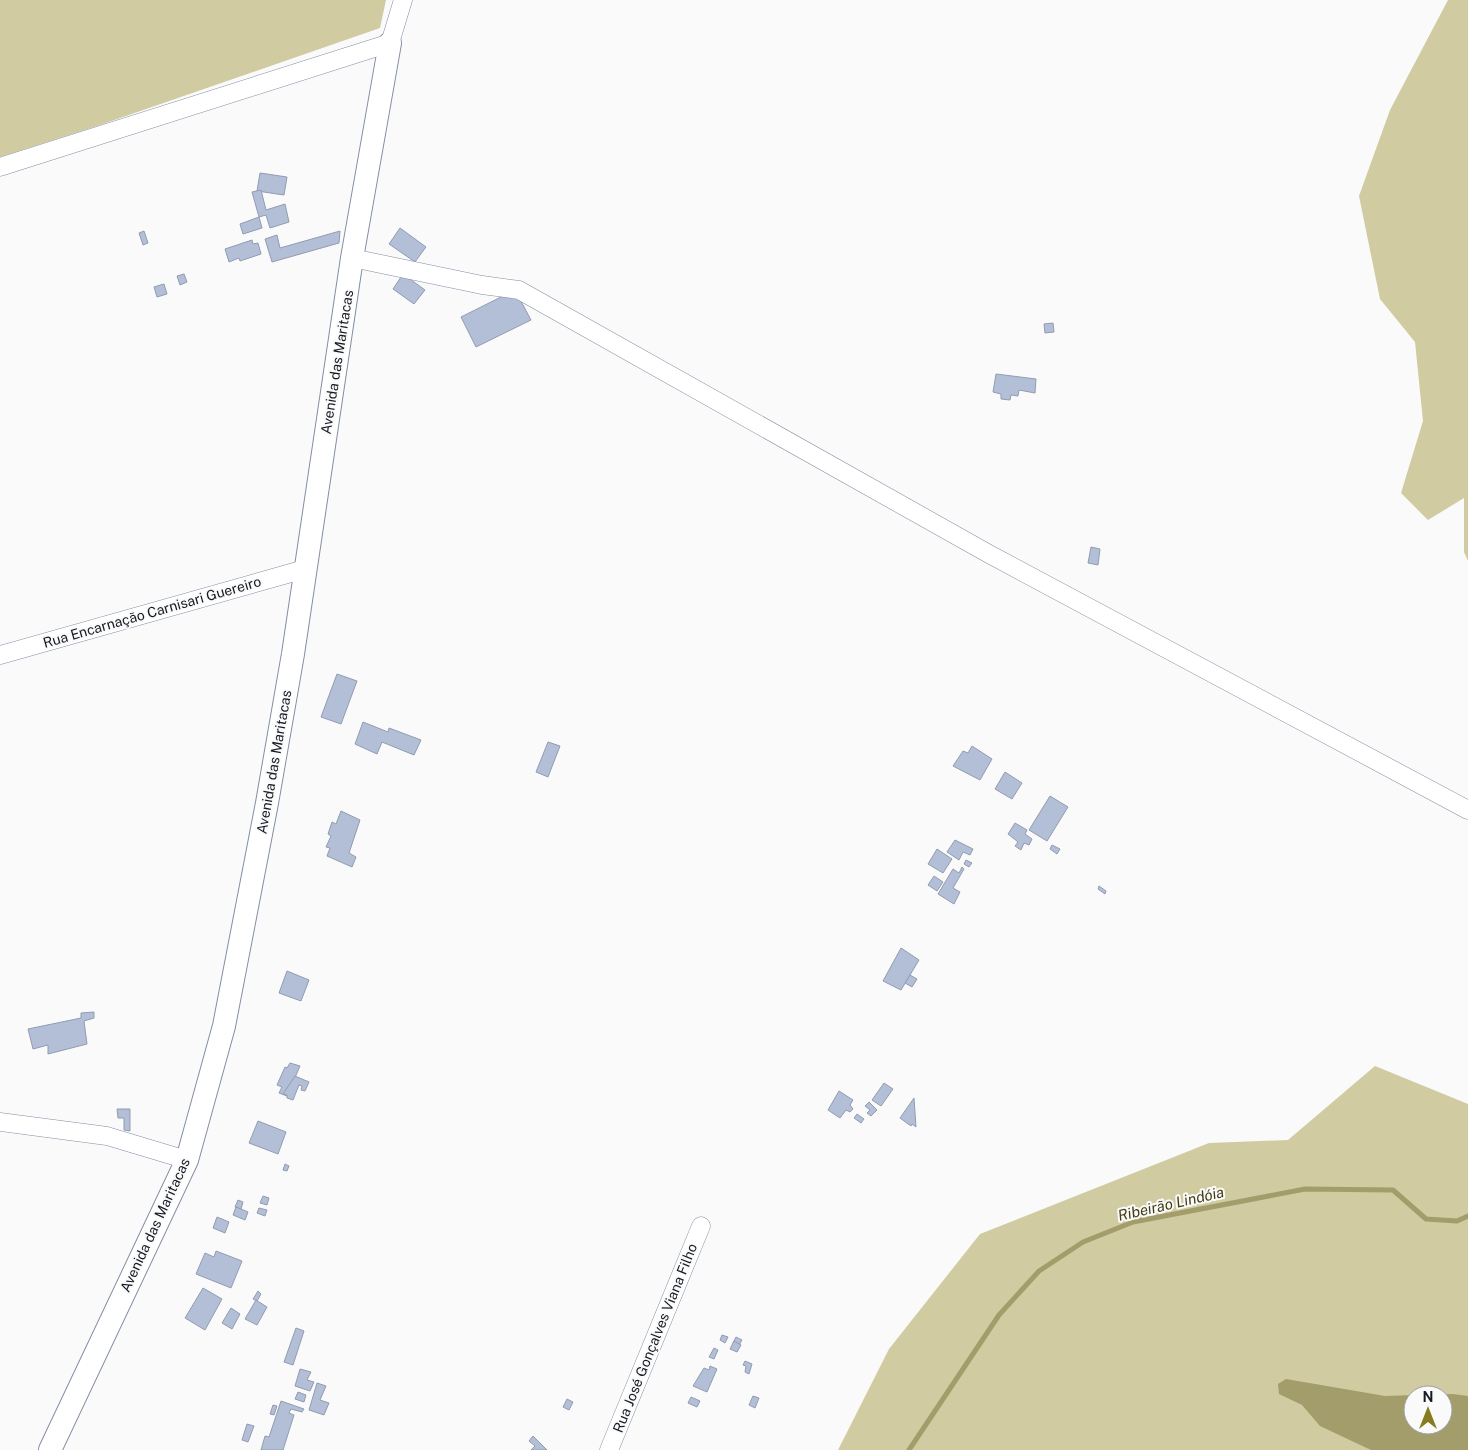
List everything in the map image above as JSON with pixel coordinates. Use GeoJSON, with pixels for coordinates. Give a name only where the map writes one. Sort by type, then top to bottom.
{"type":"FeatureCollection","features":[{"type":"Feature","properties":{"kind":"street"},"geometry":{"type":"LineString","coordinates":[[0,167],[390,43],[403,0]]}},
{"type":"Feature","properties":{"kind":"street","name":"Avenida das Maritacas"},"geometry":{"type":"LineString","coordinates":[[50,1450],[186,1160],[226,1017],[267,803],[292,654],[352,258],[390,43]]}},
{"type":"Feature","properties":{"kind":"street"},"geometry":{"type":"LineString","coordinates":[[352,258],[473,284],[519,290],[989,554],[1468,810]]}},
{"type":"Feature","properties":{"kind":"street","name":"Rua Encarnação Carnisari Guereiro"},"geometry":{"type":"LineString","coordinates":[[0,655],[305,569]]}},
{"type":"Feature","properties":{"kind":"street"},"geometry":{"type":"LineString","coordinates":[[0,1122],[107,1136],[186,1160]]}},
{"type":"Feature","properties":{"kind":"street","name":"Rua José Gonçalves Viana Filho"},"geometry":{"type":"LineString","coordinates":[[609,1450],[701,1226]]}},
{"type":"Feature","properties":{"kind":"shaded area"},"geometry":{"type":"Polygon","coordinates":[[[0,0],[386,0],[380,28],[97,126],[0,157],[0,0]]]}},
{"type":"Feature","properties":{"kind":"shaded area"},"geometry":{"type":"Polygon","coordinates":[[[1448,0],[1468,0],[1468,561],[1464,552],[1464,498],[1428,520],[1401,493],[1423,421],[1415,342],[1380,299],[1359,196],[1390,110],[1448,0]]]}},
{"type":"Feature","properties":{"kind":"shaded area"},"geometry":{"type":"Polygon","coordinates":[[[1375,1066],[1468,1104],[1468,1450],[838,1450],[889,1349],[980,1234],[1209,1143],[1288,1140],[1375,1066]]]}},
{"type":"Feature","properties":{"kind":"shaded area"},"geometry":{"type":"Polygon","coordinates":[[[1286,1379],[1385,1396],[1403,1395],[1403,1435],[1453,1435],[1453,1394],[1468,1396],[1468,1450],[1371,1450],[1320,1426],[1302,1405],[1279,1394],[1278,1384],[1286,1379]]]}},
{"type":"Feature","properties":{"kind":"building"},"geometry":{"type":"Polygon","coordinates":[[[260,173],[287,177],[284,195],[257,191],[260,173]]]}},
{"type":"Feature","properties":{"kind":"building"},"geometry":{"type":"Polygon","coordinates":[[[261,190],[266,210],[285,204],[289,222],[270,228],[266,215],[259,217],[252,192],[261,190]]]}},
{"type":"Feature","properties":{"kind":"building"},"geometry":{"type":"Polygon","coordinates":[[[259,217],[262,228],[243,234],[240,224],[259,217]]]}},
{"type":"Feature","properties":{"kind":"building"},"geometry":{"type":"Polygon","coordinates":[[[400,228],[426,247],[415,262],[389,244],[400,228]]]}},
{"type":"Feature","properties":{"kind":"building"},"geometry":{"type":"Polygon","coordinates":[[[144,231],[148,243],[143,245],[139,233],[144,231]]]}},
{"type":"Feature","properties":{"kind":"building"},"geometry":{"type":"Polygon","coordinates":[[[340,231],[339,243],[272,262],[265,239],[277,235],[280,248],[340,231]]]}},
{"type":"Feature","properties":{"kind":"building"},"geometry":{"type":"Polygon","coordinates":[[[252,240],[253,244],[258,243],[261,254],[240,261],[239,258],[229,262],[225,249],[252,240]]]}},
{"type":"Feature","properties":{"kind":"building"},"geometry":{"type":"Polygon","coordinates":[[[184,274],[187,282],[180,285],[177,276],[184,274]]]}},
{"type":"Feature","properties":{"kind":"building"},"geometry":{"type":"Polygon","coordinates":[[[403,274],[425,290],[414,304],[393,289],[403,274]]]}},
{"type":"Feature","properties":{"kind":"building"},"geometry":{"type":"Polygon","coordinates":[[[164,284],[167,294],[157,297],[154,287],[164,284]]]}},
{"type":"Feature","properties":{"kind":"building"},"geometry":{"type":"Polygon","coordinates":[[[515,290],[531,320],[476,347],[461,317],[515,290]]]}},
{"type":"Feature","properties":{"kind":"building"},"geometry":{"type":"Polygon","coordinates":[[[1053,323],[1054,332],[1045,333],[1044,324],[1053,323]]]}},
{"type":"Feature","properties":{"kind":"building"},"geometry":{"type":"Polygon","coordinates":[[[996,374],[1036,379],[1035,393],[1019,390],[1018,396],[1011,395],[1010,400],[1001,399],[1001,394],[993,392],[996,374]]]}},
{"type":"Feature","properties":{"kind":"building"},"geometry":{"type":"Polygon","coordinates":[[[1091,547],[1100,549],[1098,565],[1088,563],[1091,547]]]}},
{"type":"Feature","properties":{"kind":"building"},"geometry":{"type":"Polygon","coordinates":[[[337,674],[357,681],[341,724],[321,717],[337,674]]]}},
{"type":"Feature","properties":{"kind":"building"},"geometry":{"type":"Polygon","coordinates":[[[363,722],[388,732],[389,728],[421,740],[414,755],[382,742],[377,754],[355,744],[363,722]]]}},
{"type":"Feature","properties":{"kind":"building"},"geometry":{"type":"Polygon","coordinates":[[[548,742],[560,746],[548,777],[536,772],[548,742]]]}},
{"type":"Feature","properties":{"kind":"building"},"geometry":{"type":"Polygon","coordinates":[[[972,746],[992,759],[980,780],[953,766],[963,751],[968,753],[972,746]]]}},
{"type":"Feature","properties":{"kind":"building"},"geometry":{"type":"Polygon","coordinates":[[[1005,772],[1022,783],[1012,799],[995,789],[1005,772]]]}},
{"type":"Feature","properties":{"kind":"building"},"geometry":{"type":"Polygon","coordinates":[[[1050,796],[1068,807],[1047,841],[1029,830],[1050,796]]]}},
{"type":"Feature","properties":{"kind":"building"},"geometry":{"type":"Polygon","coordinates":[[[341,811],[360,820],[349,853],[356,857],[352,867],[327,856],[330,848],[326,847],[331,836],[328,834],[332,822],[336,824],[341,811]]]}},
{"type":"Feature","properties":{"kind":"building"},"geometry":{"type":"Polygon","coordinates":[[[1015,823],[1027,830],[1025,834],[1032,839],[1029,845],[1024,843],[1021,850],[1015,846],[1018,842],[1008,834],[1015,823]]]}},
{"type":"Feature","properties":{"kind":"building"},"geometry":{"type":"Polygon","coordinates":[[[955,840],[973,849],[970,855],[963,852],[959,860],[947,852],[955,840]]]}},
{"type":"Feature","properties":{"kind":"building"},"geometry":{"type":"Polygon","coordinates":[[[1052,845],[1060,849],[1057,854],[1050,849],[1052,845]]]}},
{"type":"Feature","properties":{"kind":"building"},"geometry":{"type":"Polygon","coordinates":[[[937,849],[952,859],[943,873],[928,864],[937,849]]]}},
{"type":"Feature","properties":{"kind":"building"},"geometry":{"type":"Polygon","coordinates":[[[966,860],[972,863],[969,867],[964,864],[966,860]]]}},
{"type":"Feature","properties":{"kind":"building"},"geometry":{"type":"Polygon","coordinates":[[[962,867],[964,869],[953,888],[960,892],[954,904],[938,894],[953,869],[959,873],[962,867]]]}},
{"type":"Feature","properties":{"kind":"building"},"geometry":{"type":"Polygon","coordinates":[[[934,876],[943,882],[937,891],[928,885],[934,876]]]}},
{"type":"Feature","properties":{"kind":"building"},"geometry":{"type":"Polygon","coordinates":[[[1099,886],[1106,891],[1105,894],[1098,889],[1099,886]]]}},
{"type":"Feature","properties":{"kind":"building"},"geometry":{"type":"Polygon","coordinates":[[[901,948],[919,960],[901,990],[883,981],[901,948]]]}},
{"type":"Feature","properties":{"kind":"building"},"geometry":{"type":"Polygon","coordinates":[[[287,971],[309,980],[301,1001],[279,993],[287,971]]]}},
{"type":"Feature","properties":{"kind":"building"},"geometry":{"type":"Polygon","coordinates":[[[910,975],[917,979],[912,987],[905,983],[910,975]]]}},
{"type":"Feature","properties":{"kind":"building"},"geometry":{"type":"Polygon","coordinates":[[[94,1012],[94,1018],[84,1021],[87,1044],[48,1054],[48,1045],[33,1049],[28,1029],[81,1018],[81,1013],[94,1012]]]}},
{"type":"Feature","properties":{"kind":"building"},"geometry":{"type":"Polygon","coordinates":[[[290,1063],[300,1066],[287,1096],[279,1093],[282,1087],[277,1085],[285,1067],[287,1068],[290,1063]]]}},
{"type":"Feature","properties":{"kind":"building"},"geometry":{"type":"Polygon","coordinates":[[[295,1076],[309,1082],[305,1091],[301,1090],[302,1086],[299,1085],[293,1100],[283,1094],[295,1076]]]}},
{"type":"Feature","properties":{"kind":"building"},"geometry":{"type":"Polygon","coordinates":[[[884,1083],[893,1089],[881,1106],[872,1100],[884,1083]]]}},
{"type":"Feature","properties":{"kind":"building"},"geometry":{"type":"Polygon","coordinates":[[[839,1091],[853,1100],[850,1105],[853,1109],[850,1112],[846,1110],[840,1118],[828,1110],[839,1091]]]}},
{"type":"Feature","properties":{"kind":"building"},"geometry":{"type":"Polygon","coordinates":[[[914,1098],[916,1127],[912,1124],[911,1126],[900,1118],[914,1098]]]}},
{"type":"Feature","properties":{"kind":"building"},"geometry":{"type":"Polygon","coordinates":[[[869,1102],[877,1110],[871,1116],[867,1113],[870,1110],[865,1106],[869,1102]]]}},
{"type":"Feature","properties":{"kind":"building"},"geometry":{"type":"Polygon","coordinates":[[[117,1109],[130,1109],[130,1131],[124,1130],[124,1118],[118,1118],[117,1109]]]}},
{"type":"Feature","properties":{"kind":"building"},"geometry":{"type":"Polygon","coordinates":[[[857,1114],[864,1119],[861,1123],[854,1118],[857,1114]]]}},
{"type":"Feature","properties":{"kind":"building"},"geometry":{"type":"Polygon","coordinates":[[[258,1121],[286,1132],[278,1154],[249,1143],[258,1121]]]}},
{"type":"Feature","properties":{"kind":"building"},"geometry":{"type":"Polygon","coordinates":[[[285,1164],[289,1166],[287,1171],[283,1170],[285,1164]]]}},
{"type":"Feature","properties":{"kind":"building"},"geometry":{"type":"Polygon","coordinates":[[[263,1196],[269,1198],[267,1205],[260,1203],[263,1196]]]}},
{"type":"Feature","properties":{"kind":"building"},"geometry":{"type":"Polygon","coordinates":[[[238,1200],[243,1202],[241,1209],[235,1207],[238,1200]]]}},
{"type":"Feature","properties":{"kind":"building"},"geometry":{"type":"Polygon","coordinates":[[[236,1207],[248,1212],[245,1220],[233,1215],[236,1207]]]}},
{"type":"Feature","properties":{"kind":"building"},"geometry":{"type":"Polygon","coordinates":[[[259,1208],[267,1210],[265,1216],[257,1213],[259,1208]]]}},
{"type":"Feature","properties":{"kind":"building"},"geometry":{"type":"Polygon","coordinates":[[[217,1217],[229,1222],[225,1233],[213,1228],[217,1217]]]}},
{"type":"Feature","properties":{"kind":"building"},"geometry":{"type":"Polygon","coordinates":[[[216,1251],[242,1261],[231,1288],[196,1274],[205,1253],[214,1257],[216,1251]]]}},
{"type":"Feature","properties":{"kind":"building"},"geometry":{"type":"Polygon","coordinates":[[[203,1288],[222,1299],[205,1330],[185,1318],[203,1288]]]}},
{"type":"Feature","properties":{"kind":"building"},"geometry":{"type":"Polygon","coordinates":[[[258,1291],[261,1294],[257,1301],[253,1299],[258,1291]]]}},
{"type":"Feature","properties":{"kind":"building"},"geometry":{"type":"Polygon","coordinates":[[[256,1300],[267,1307],[257,1325],[245,1319],[256,1300]]]}},
{"type":"Feature","properties":{"kind":"building"},"geometry":{"type":"Polygon","coordinates":[[[231,1308],[240,1314],[232,1329],[222,1323],[231,1308]]]}},
{"type":"Feature","properties":{"kind":"building"},"geometry":{"type":"Polygon","coordinates":[[[296,1328],[304,1331],[293,1365],[284,1362],[296,1328]]]}},
{"type":"Feature","properties":{"kind":"building"},"geometry":{"type":"Polygon","coordinates":[[[722,1335],[728,1337],[725,1343],[720,1340],[722,1335]]]}},
{"type":"Feature","properties":{"kind":"building"},"geometry":{"type":"Polygon","coordinates":[[[736,1337],[742,1340],[739,1345],[733,1343],[736,1337]]]}},
{"type":"Feature","properties":{"kind":"building"},"geometry":{"type":"Polygon","coordinates":[[[734,1341],[741,1345],[737,1352],[730,1349],[734,1341]]]}},
{"type":"Feature","properties":{"kind":"building"},"geometry":{"type":"Polygon","coordinates":[[[714,1348],[718,1350],[714,1359],[709,1357],[714,1348]]]}},
{"type":"Feature","properties":{"kind":"building"},"geometry":{"type":"Polygon","coordinates":[[[745,1361],[752,1364],[749,1374],[745,1372],[746,1366],[743,1365],[745,1361]]]}},
{"type":"Feature","properties":{"kind":"building"},"geometry":{"type":"Polygon","coordinates":[[[710,1366],[717,1369],[707,1392],[693,1386],[704,1368],[709,1370],[710,1366]]]}},
{"type":"Feature","properties":{"kind":"building"},"geometry":{"type":"Polygon","coordinates":[[[300,1369],[311,1372],[307,1380],[314,1382],[310,1391],[295,1386],[300,1369]]]}},
{"type":"Feature","properties":{"kind":"building"},"geometry":{"type":"Polygon","coordinates":[[[317,1383],[326,1386],[320,1400],[329,1403],[324,1415],[309,1410],[317,1383]]]}},
{"type":"Feature","properties":{"kind":"building"},"geometry":{"type":"Polygon","coordinates":[[[298,1392],[306,1395],[304,1402],[295,1399],[298,1392]]]}},
{"type":"Feature","properties":{"kind":"building"},"geometry":{"type":"Polygon","coordinates":[[[753,1396],[759,1398],[755,1408],[749,1405],[753,1396]]]}},
{"type":"Feature","properties":{"kind":"building"},"geometry":{"type":"Polygon","coordinates":[[[691,1397],[700,1401],[697,1407],[688,1403],[691,1397]]]}},
{"type":"Feature","properties":{"kind":"building"},"geometry":{"type":"Polygon","coordinates":[[[567,1399],[573,1402],[569,1410],[563,1407],[567,1399]]]}},
{"type":"Feature","properties":{"kind":"building"},"geometry":{"type":"Polygon","coordinates":[[[281,1401],[304,1409],[302,1412],[291,1409],[289,1413],[294,1415],[283,1450],[261,1450],[265,1436],[269,1437],[281,1401]]]}},
{"type":"Feature","properties":{"kind":"building"},"geometry":{"type":"Polygon","coordinates":[[[273,1405],[277,1406],[274,1415],[270,1414],[273,1405]]]}},
{"type":"Feature","properties":{"kind":"building"},"geometry":{"type":"Polygon","coordinates":[[[247,1424],[254,1426],[248,1442],[242,1440],[247,1424]]]}},
{"type":"Feature","properties":{"kind":"building"},"geometry":{"type":"Polygon","coordinates":[[[533,1436],[547,1450],[531,1450],[535,1446],[529,1441],[533,1436]]]}},
{"type":"Feature","properties":{"kind":"waterway","name":"Ribeirão Lindóia"},"geometry":{"type":"LineString","coordinates":[[909,1450],[999,1315],[1039,1271],[1083,1242],[1133,1222],[1305,1189],[1393,1190],[1426,1219],[1457,1221],[1468,1216]]}}]}
